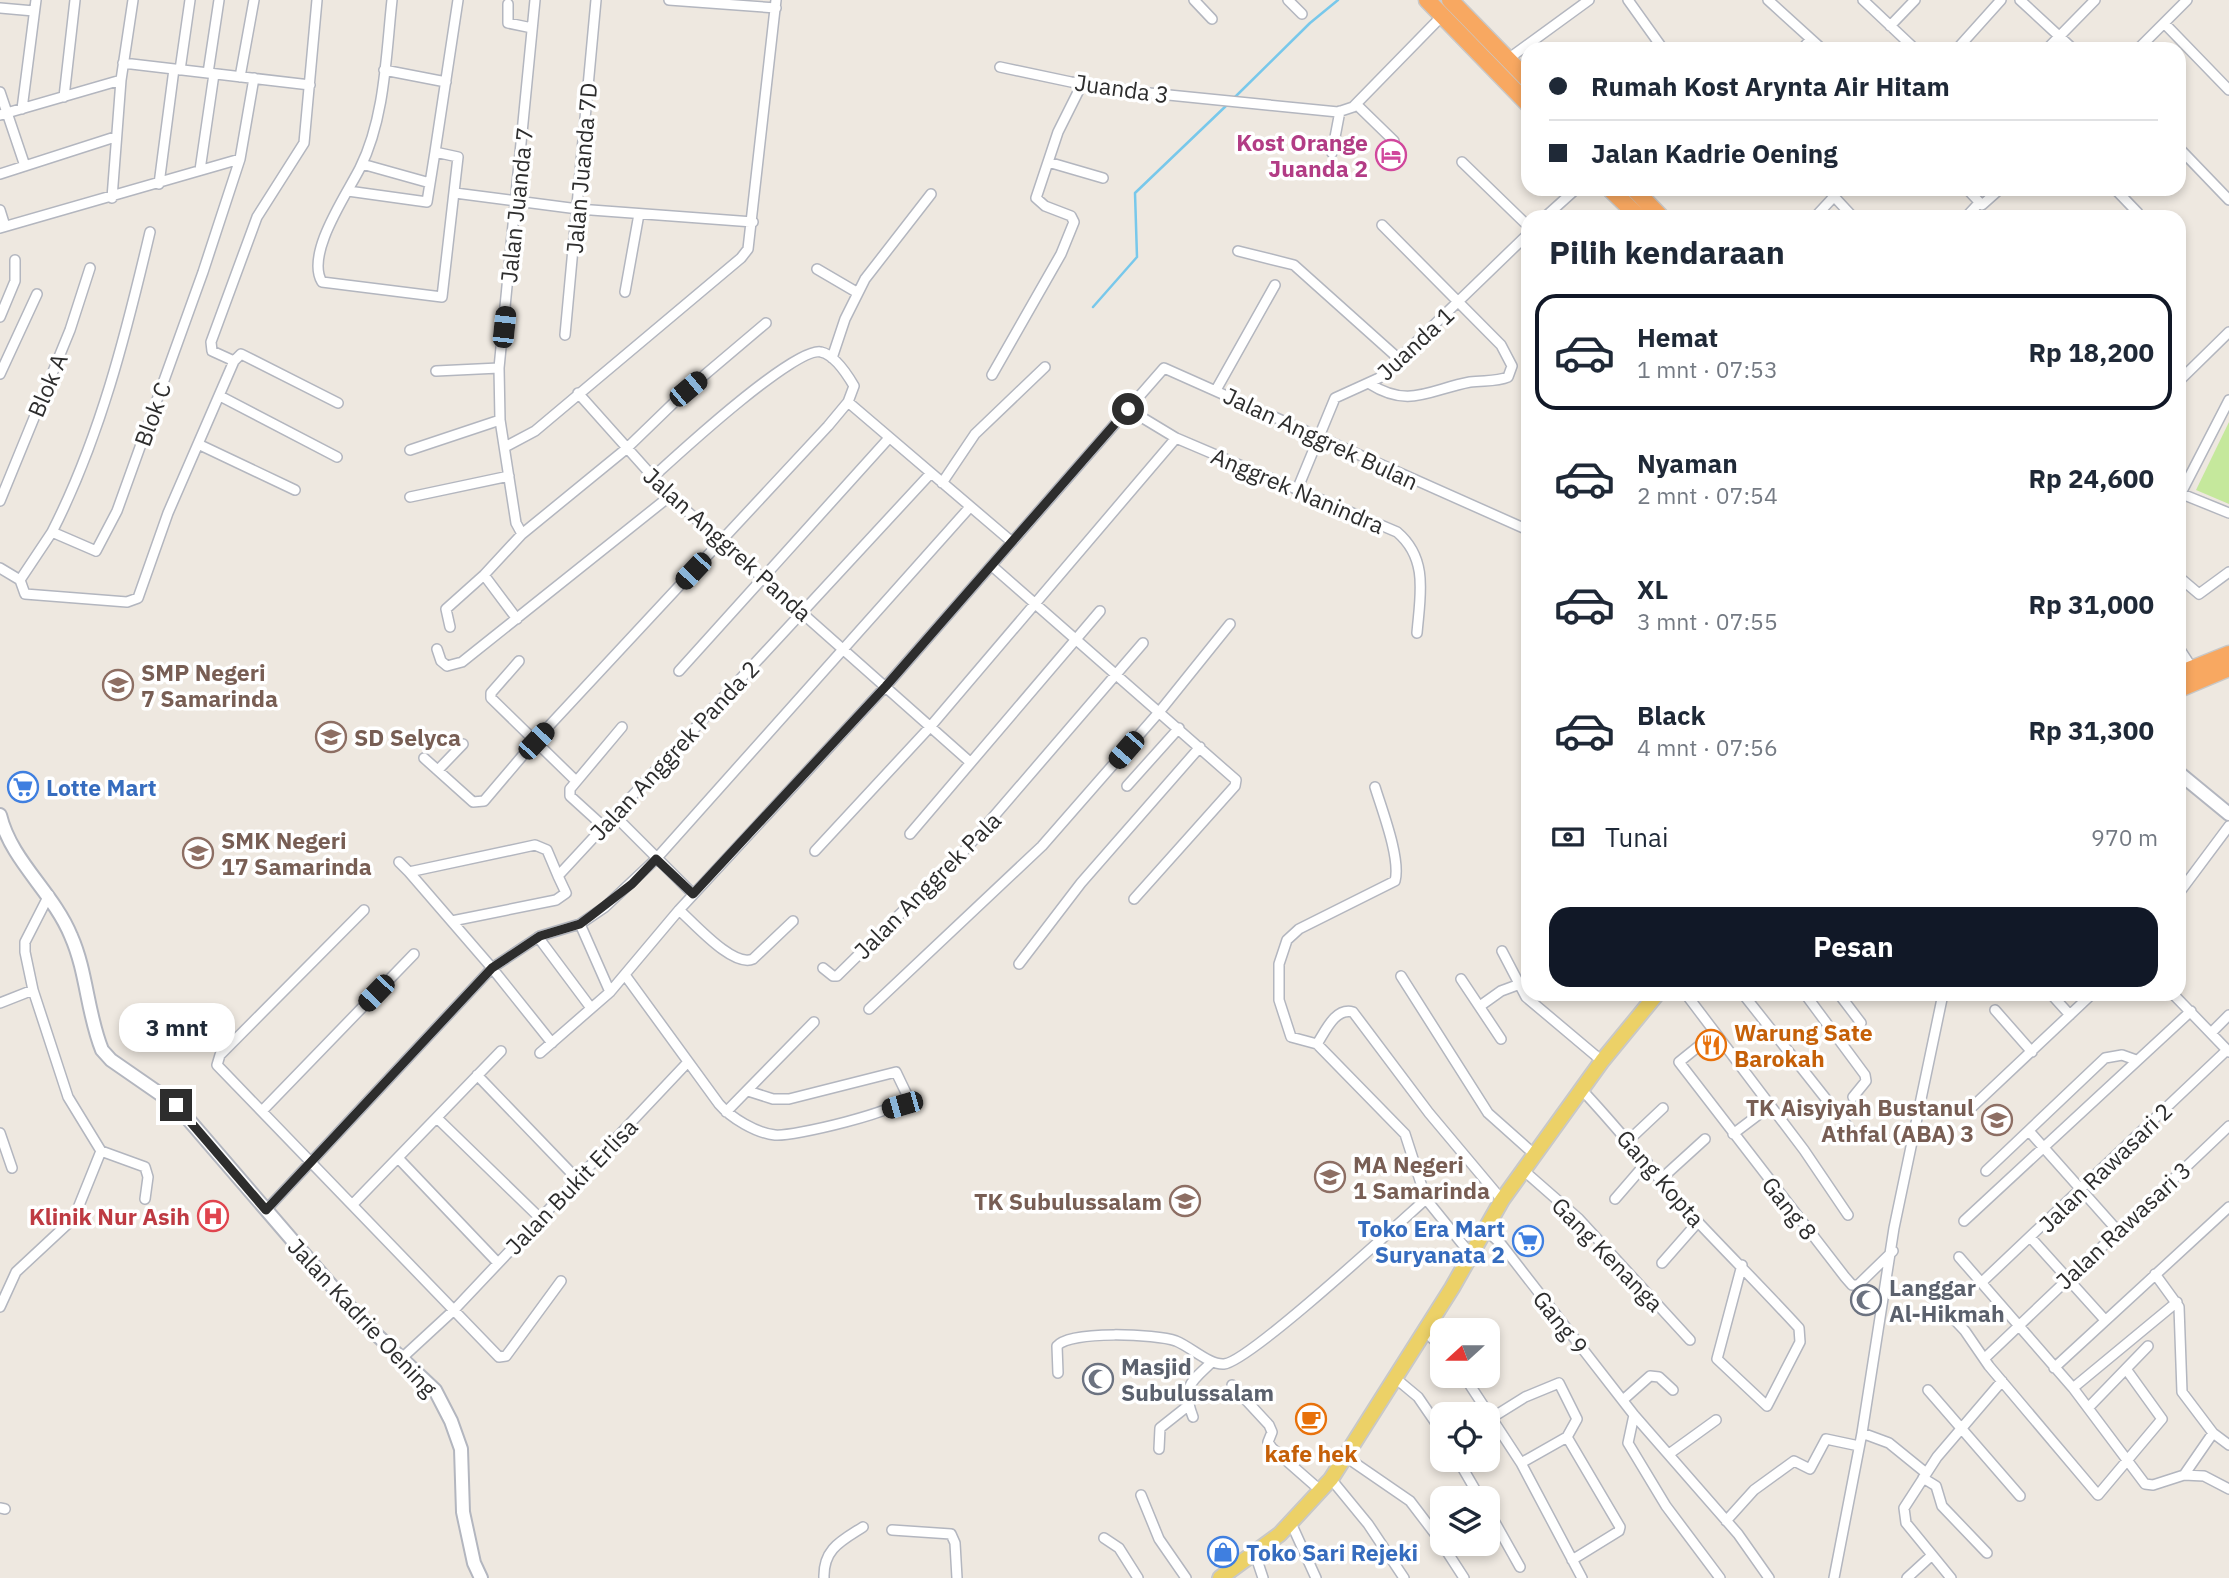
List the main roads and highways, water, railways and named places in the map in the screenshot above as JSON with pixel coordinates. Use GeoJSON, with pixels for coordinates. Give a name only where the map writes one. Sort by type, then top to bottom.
{"type":"FeatureCollection","features":[{"type":"Feature","properties":{"kind":"highway"},"geometry":{"type":"LineString","coordinates":[[1427,0],[1521,97]]}},
{"type":"Feature","properties":{"kind":"highway"},"geometry":{"type":"LineString","coordinates":[[1450,0],[1521,73]]}},
{"type":"Feature","properties":{"kind":"highway"},"geometry":{"type":"LineString","coordinates":[[1617,196],[1632,210]]}},
{"type":"Feature","properties":{"kind":"highway"},"geometry":{"type":"LineString","coordinates":[[1641,196],[1654,210]]}},
{"type":"Feature","properties":{"kind":"highway"},"geometry":{"type":"LineString","coordinates":[[2186,671],[2229,654]]}},
{"type":"Feature","properties":{"kind":"highway"},"geometry":{"type":"LineString","coordinates":[[2186,686],[2229,668]]}},
{"type":"Feature","properties":{"kind":"main road"},"geometry":{"type":"LineString","coordinates":[[2186,779],[2229,814]]}},
{"type":"Feature","properties":{"kind":"main road","name":"Jalan Kadrie Oening"},"geometry":{"type":"LineString","coordinates":[[1,821],[13,848],[48,895],[78,953],[89,1010],[102,1050],[111,1060],[176,1105],[361,1320],[435,1390],[452,1421],[461,1449],[463,1512],[474,1563],[481,1578]]}},
{"type":"Feature","properties":{"kind":"main road"},"geometry":{"type":"LineString","coordinates":[[1220,1578],[1255,1554],[1291,1523],[1326,1485],[1472,1256],[1502,1200],[1522,1170],[1602,1061],[1651,1001]]}},
{"type":"Feature","properties":{"kind":"waterway"},"geometry":{"type":"LineString","coordinates":[[1233,99],[1310,23],[1338,0]]}},
{"type":"Feature","properties":{"kind":"waterway"},"geometry":{"type":"LineString","coordinates":[[1093,307],[1137,257],[1135,193],[1228,104]]}},
{"type":"Feature","properties":{"kind":"place","name":"Kost Orange Juanda 2"},"geometry":{"type":"Point","coordinates":[1391,155]}},
{"type":"Feature","properties":{"kind":"place","name":"SMP Negeri 7 Samarinda"},"geometry":{"type":"Point","coordinates":[118,685]}},
{"type":"Feature","properties":{"kind":"place","name":"SD Selyca"},"geometry":{"type":"Point","coordinates":[331,737]}},
{"type":"Feature","properties":{"kind":"place","name":"Lotte Mart"},"geometry":{"type":"Point","coordinates":[23,787]}},
{"type":"Feature","properties":{"kind":"place","name":"SMK Negeri 17 Samarinda"},"geometry":{"type":"Point","coordinates":[198,853]}},
{"type":"Feature","properties":{"kind":"place","name":"Warung Sate Barokah"},"geometry":{"type":"Point","coordinates":[1711,1045]}},
{"type":"Feature","properties":{"kind":"place","name":"TK Aisyiyah Bustanul Athfal (ABA) 3"},"geometry":{"type":"Point","coordinates":[1997,1120]}},
{"type":"Feature","properties":{"kind":"place","name":"MA Negeri 1 Samarinda"},"geometry":{"type":"Point","coordinates":[1330,1177]}},
{"type":"Feature","properties":{"kind":"place","name":"TK Subulussalam"},"geometry":{"type":"Point","coordinates":[1185,1201]}},
{"type":"Feature","properties":{"kind":"place","name":"Klinik Nur Asih"},"geometry":{"type":"Point","coordinates":[213,1216]}},
{"type":"Feature","properties":{"kind":"place","name":"Toko Era Mart Suryanata 2"},"geometry":{"type":"Point","coordinates":[1528,1241]}},
{"type":"Feature","properties":{"kind":"place","name":"Langgar Al-Hikmah"},"geometry":{"type":"Point","coordinates":[1866,1300]}},
{"type":"Feature","properties":{"kind":"place","name":"Masjid Subulussalam"},"geometry":{"type":"Point","coordinates":[1098,1379]}},
{"type":"Feature","properties":{"kind":"place","name":"kafe hek"},"geometry":{"type":"Point","coordinates":[1311,1419]}},
{"type":"Feature","properties":{"kind":"place","name":"Toko Sari Rejeki"},"geometry":{"type":"Point","coordinates":[1223,1552]}}]}
